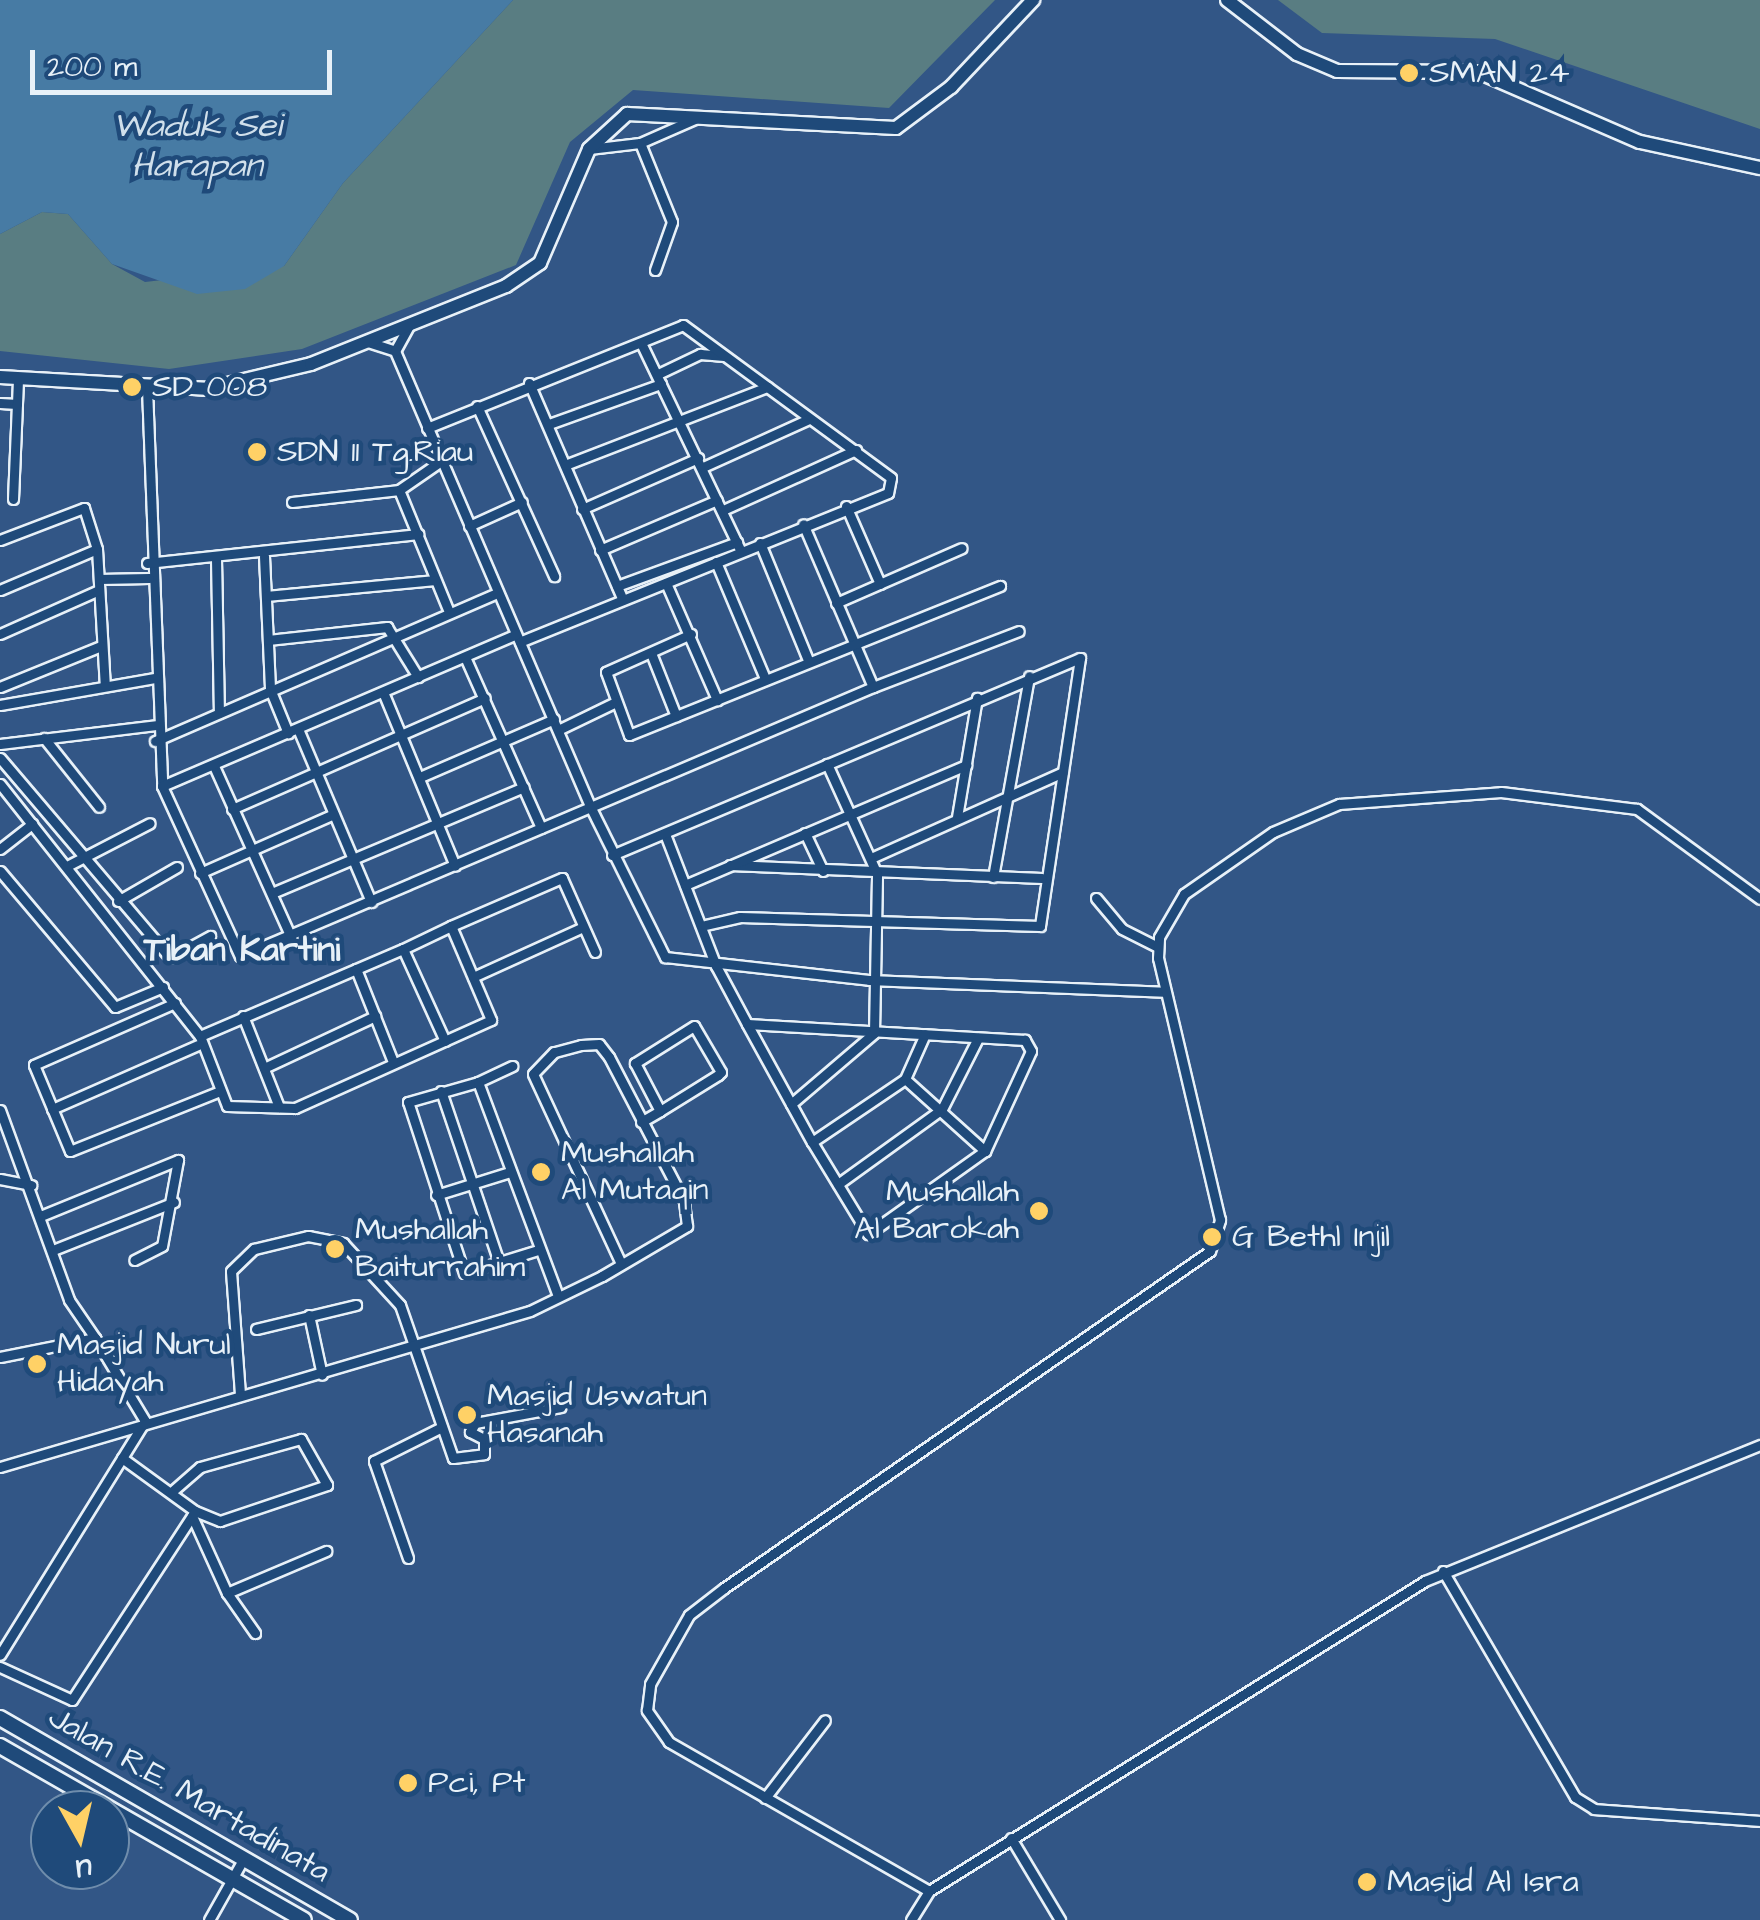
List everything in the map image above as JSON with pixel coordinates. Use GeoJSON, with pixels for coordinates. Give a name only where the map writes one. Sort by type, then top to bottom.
{"type":"FeatureCollection","features":[{"type":"Feature","properties":{"kind":"highway","name":"Jalan R.E. Martadinata"},"geometry":{"type":"LineString","coordinates":[[0,1718],[350,1920]]}},
{"type":"Feature","properties":{"kind":"highway","name":"Jalan R.E. Martadinata"},"geometry":{"type":"LineString","coordinates":[[0,1746],[304,1920]]}},
{"type":"Feature","properties":{"kind":"main road"},"geometry":{"type":"LineString","coordinates":[[0,376],[147,388],[248,383],[368,342],[540,264],[588,149],[627,114],[896,128],[951,87],[1033,0]]}},
{"type":"Feature","properties":{"kind":"main road"},"geometry":{"type":"LineString","coordinates":[[1227,0],[1297,54],[1338,71],[1478,72],[1640,142],[1760,168]]}},
{"type":"Feature","properties":{"kind":"street"},"geometry":{"type":"LineString","coordinates":[[588,149],[640,143],[701,116]]}},
{"type":"Feature","properties":{"kind":"street"},"geometry":{"type":"LineString","coordinates":[[640,143],[672,222],[655,270]]}},
{"type":"Feature","properties":{"kind":"street"},"geometry":{"type":"LineString","coordinates":[[395,351],[410,326]]}},
{"type":"Feature","properties":{"kind":"street"},"geometry":{"type":"LineString","coordinates":[[427,428],[620,344],[642,346],[688,326],[856,450],[892,484],[760,543],[739,546],[617,586]]}},
{"type":"Feature","properties":{"kind":"street"},"geometry":{"type":"LineString","coordinates":[[368,342],[395,351],[590,806],[656,949],[716,966],[869,980],[1164,992]]}},
{"type":"Feature","properties":{"kind":"street"},"geometry":{"type":"LineString","coordinates":[[642,346],[739,546]]}},
{"type":"Feature","properties":{"kind":"street"},"geometry":{"type":"LineString","coordinates":[[549,424],[660,379],[700,354],[731,358]]}},
{"type":"Feature","properties":{"kind":"street"},"geometry":{"type":"LineString","coordinates":[[13,499],[18,378]]}},
{"type":"Feature","properties":{"kind":"street"},"geometry":{"type":"LineString","coordinates":[[529,383],[623,600]]}},
{"type":"Feature","properties":{"kind":"street"},"geometry":{"type":"LineString","coordinates":[[565,465],[679,425],[767,386]]}},
{"type":"Feature","properties":{"kind":"street"},"geometry":{"type":"LineString","coordinates":[[147,388],[147,563],[162,786],[240,956],[873,687],[1019,631]]}},
{"type":"Feature","properties":{"kind":"street"},"geometry":{"type":"LineString","coordinates":[[0,403],[16,404]]}},
{"type":"Feature","properties":{"kind":"street"},"geometry":{"type":"LineString","coordinates":[[477,406],[554,576]]}},
{"type":"Feature","properties":{"kind":"street"},"geometry":{"type":"LineString","coordinates":[[582,509],[810,418]]}},
{"type":"Feature","properties":{"kind":"street"},"geometry":{"type":"LineString","coordinates":[[723,510],[856,450]]}},
{"type":"Feature","properties":{"kind":"street"},"geometry":{"type":"LineString","coordinates":[[292,502],[399,490],[441,462]]}},
{"type":"Feature","properties":{"kind":"street"},"geometry":{"type":"LineString","coordinates":[[0,477],[12,473]]}},
{"type":"Feature","properties":{"kind":"street"},"geometry":{"type":"LineString","coordinates":[[399,490],[449,612]]}},
{"type":"Feature","properties":{"kind":"street"},"geometry":{"type":"LineString","coordinates":[[600,550],[717,500]]}},
{"type":"Feature","properties":{"kind":"street"},"geometry":{"type":"LineString","coordinates":[[469,526],[522,502]]}},
{"type":"Feature","properties":{"kind":"street"},"geometry":{"type":"LineString","coordinates":[[846,506],[880,584]]}},
{"type":"Feature","properties":{"kind":"street"},"geometry":{"type":"LineString","coordinates":[[0,540],[84,508],[97,549],[100,646],[106,686]]}},
{"type":"Feature","properties":{"kind":"street"},"geometry":{"type":"LineString","coordinates":[[802,524],[873,687]]}},
{"type":"Feature","properties":{"kind":"street"},"geometry":{"type":"LineString","coordinates":[[147,563],[264,556],[418,534]]}},
{"type":"Feature","properties":{"kind":"street"},"geometry":{"type":"LineString","coordinates":[[760,543],[808,660]]}},
{"type":"Feature","properties":{"kind":"street"},"geometry":{"type":"LineString","coordinates":[[162,786],[418,676],[666,583],[716,562],[739,546]]}},
{"type":"Feature","properties":{"kind":"street"},"geometry":{"type":"LineString","coordinates":[[836,602],[962,548]]}},
{"type":"Feature","properties":{"kind":"street"},"geometry":{"type":"LineString","coordinates":[[0,590],[97,549]]}},
{"type":"Feature","properties":{"kind":"street"},"geometry":{"type":"LineString","coordinates":[[264,556],[270,690],[318,768],[371,902]]}},
{"type":"Feature","properties":{"kind":"street"},"geometry":{"type":"LineString","coordinates":[[216,559],[219,713]]}},
{"type":"Feature","properties":{"kind":"street"},"geometry":{"type":"LineString","coordinates":[[716,562],[764,676]]}},
{"type":"Feature","properties":{"kind":"street"},"geometry":{"type":"LineString","coordinates":[[0,634],[98,585],[149,578]]}},
{"type":"Feature","properties":{"kind":"street"},"geometry":{"type":"LineString","coordinates":[[266,596],[436,580]]}},
{"type":"Feature","properties":{"kind":"street"},"geometry":{"type":"LineString","coordinates":[[666,583],[692,634],[717,700]]}},
{"type":"Feature","properties":{"kind":"street"},"geometry":{"type":"LineString","coordinates":[[692,634],[606,672],[629,735],[717,700],[764,676],[1000,586]]}},
{"type":"Feature","properties":{"kind":"street"},"geometry":{"type":"LineString","coordinates":[[156,740],[498,593]]}},
{"type":"Feature","properties":{"kind":"street"},"geometry":{"type":"LineString","coordinates":[[268,640],[387,627],[398,634],[418,676]]}},
{"type":"Feature","properties":{"kind":"street"},"geometry":{"type":"LineString","coordinates":[[100,646],[0,689],[3,704],[155,678]]}},
{"type":"Feature","properties":{"kind":"street"},"geometry":{"type":"LineString","coordinates":[[650,653],[676,716]]}},
{"type":"Feature","properties":{"kind":"street"},"geometry":{"type":"LineString","coordinates":[[466,657],[541,828]]}},
{"type":"Feature","properties":{"kind":"street"},"geometry":{"type":"LineString","coordinates":[[612,855],[1029,676],[1080,658],[1042,878],[1040,926],[740,917],[705,925]]}},
{"type":"Feature","properties":{"kind":"street"},"geometry":{"type":"LineString","coordinates":[[993,876],[1012,794],[1029,676]]}},
{"type":"Feature","properties":{"kind":"street"},"geometry":{"type":"LineString","coordinates":[[383,692],[454,866]]}},
{"type":"Feature","properties":{"kind":"street"},"geometry":{"type":"LineString","coordinates":[[232,808],[484,698]]}},
{"type":"Feature","properties":{"kind":"street"},"geometry":{"type":"LineString","coordinates":[[957,817],[978,698]]}},
{"type":"Feature","properties":{"kind":"street"},"geometry":{"type":"LineString","coordinates":[[420,777],[504,741],[616,702]]}},
{"type":"Feature","properties":{"kind":"street"},"geometry":{"type":"LineString","coordinates":[[0,744],[156,725]]}},
{"type":"Feature","properties":{"kind":"street"},"geometry":{"type":"LineString","coordinates":[[44,738],[99,807]]}},
{"type":"Feature","properties":{"kind":"street"},"geometry":{"type":"LineString","coordinates":[[0,758],[118,901],[173,958],[210,936]]}},
{"type":"Feature","properties":{"kind":"street"},"geometry":{"type":"LineString","coordinates":[[827,764],[877,874],[869,980],[874,1033]]}},
{"type":"Feature","properties":{"kind":"street"},"geometry":{"type":"LineString","coordinates":[[685,885],[966,764]]}},
{"type":"Feature","properties":{"kind":"street"},"geometry":{"type":"LineString","coordinates":[[214,766],[292,937]]}},
{"type":"Feature","properties":{"kind":"street"},"geometry":{"type":"LineString","coordinates":[[871,858],[1062,772]]}},
{"type":"Feature","properties":{"kind":"street"},"geometry":{"type":"LineString","coordinates":[[0,784],[175,1004],[199,1041],[232,1110],[279,1107],[491,1020],[451,926]]}},
{"type":"Feature","properties":{"kind":"street"},"geometry":{"type":"LineString","coordinates":[[272,893],[524,787]]}},
{"type":"Feature","properties":{"kind":"street"},"geometry":{"type":"LineString","coordinates":[[929,1890],[669,1742],[647,1710],[650,1684],[690,1615],[904,1456],[1196,1268],[1220,1236],[1164,992],[1158,947],[1184,894],[1273,832],[1339,804],[1404,793],[1501,792],[1637,809],[1760,899]]}},
{"type":"Feature","properties":{"kind":"street"},"geometry":{"type":"LineString","coordinates":[[200,874],[334,814]]}},
{"type":"Feature","properties":{"kind":"street"},"geometry":{"type":"LineString","coordinates":[[67,866],[150,823]]}},
{"type":"Feature","properties":{"kind":"street"},"geometry":{"type":"LineString","coordinates":[[0,849],[32,824]]}},
{"type":"Feature","properties":{"kind":"street"},"geometry":{"type":"LineString","coordinates":[[806,832],[823,871]]}},
{"type":"Feature","properties":{"kind":"street"},"geometry":{"type":"LineString","coordinates":[[664,834],[705,925],[716,966],[747,1024],[812,1142],[875,1235],[985,1151],[1031,1045],[924,1034],[747,1024]]}},
{"type":"Feature","properties":{"kind":"street"},"geometry":{"type":"LineString","coordinates":[[730,866],[1042,878]]}},
{"type":"Feature","properties":{"kind":"street"},"geometry":{"type":"LineString","coordinates":[[118,901],[177,867]]}},
{"type":"Feature","properties":{"kind":"street"},"geometry":{"type":"LineString","coordinates":[[0,871],[114,1007],[162,988]]}},
{"type":"Feature","properties":{"kind":"street"},"geometry":{"type":"LineString","coordinates":[[52,1109],[199,1041],[243,1016],[562,878],[595,952]]}},
{"type":"Feature","properties":{"kind":"street"},"geometry":{"type":"LineString","coordinates":[[1096,898],[1122,930],[1158,947]]}},
{"type":"Feature","properties":{"kind":"street"},"geometry":{"type":"LineString","coordinates":[[474,977],[583,927]]}},
{"type":"Feature","properties":{"kind":"street"},"geometry":{"type":"LineString","coordinates":[[403,949],[445,1041]]}},
{"type":"Feature","properties":{"kind":"street"},"geometry":{"type":"LineString","coordinates":[[356,969],[393,1062]]}},
{"type":"Feature","properties":{"kind":"street"},"geometry":{"type":"LineString","coordinates":[[175,1004],[34,1065],[74,1154],[220,1091]]}},
{"type":"Feature","properties":{"kind":"street"},"geometry":{"type":"LineString","coordinates":[[243,1016],[279,1107]]}},
{"type":"Feature","properties":{"kind":"street"},"geometry":{"type":"LineString","coordinates":[[264,1068],[375,1016]]}},
{"type":"Feature","properties":{"kind":"street"},"geometry":{"type":"LineString","coordinates":[[641,1122],[660,1111],[720,1072],[694,1026],[636,1059],[660,1111]]}},
{"type":"Feature","properties":{"kind":"street"},"geometry":{"type":"LineString","coordinates":[[791,1104],[874,1033]]}},
{"type":"Feature","properties":{"kind":"street"},"geometry":{"type":"LineString","coordinates":[[812,1142],[905,1078],[924,1034]]}},
{"type":"Feature","properties":{"kind":"street"},"geometry":{"type":"LineString","coordinates":[[838,1184],[942,1109],[978,1038]]}},
{"type":"Feature","properties":{"kind":"street"},"geometry":{"type":"LineString","coordinates":[[0,1478],[3,1466],[240,1394],[322,1375],[416,1340],[558,1296],[621,1264],[687,1226],[689,1214],[599,1044],[536,1064],[573,1175],[621,1264]]}},
{"type":"Feature","properties":{"kind":"street"},"geometry":{"type":"LineString","coordinates":[[512,1066],[478,1082],[441,1091],[407,1108],[464,1273],[538,1250]]}},
{"type":"Feature","properties":{"kind":"street"},"geometry":{"type":"LineString","coordinates":[[905,1078],[985,1151]]}},
{"type":"Feature","properties":{"kind":"street"},"geometry":{"type":"LineString","coordinates":[[478,1082],[558,1296]]}},
{"type":"Feature","properties":{"kind":"street"},"geometry":{"type":"LineString","coordinates":[[441,1091],[499,1262]]}},
{"type":"Feature","properties":{"kind":"street"},"geometry":{"type":"LineString","coordinates":[[0,1110],[44,1214],[68,1300],[145,1422]]}},
{"type":"Feature","properties":{"kind":"street"},"geometry":{"type":"LineString","coordinates":[[44,1214],[174,1159],[181,1166],[162,1246],[134,1260]]}},
{"type":"Feature","properties":{"kind":"street"},"geometry":{"type":"LineString","coordinates":[[436,1195],[510,1172]]}},
{"type":"Feature","properties":{"kind":"street"},"geometry":{"type":"LineString","coordinates":[[0,1179],[31,1186]]}},
{"type":"Feature","properties":{"kind":"street"},"geometry":{"type":"LineString","coordinates":[[53,1250],[174,1202]]}},
{"type":"Feature","properties":{"kind":"street"},"geometry":{"type":"LineString","coordinates":[[240,1394],[231,1272],[286,1238],[343,1243],[381,1279],[416,1340],[438,1429],[453,1458],[471,1462],[486,1448],[470,1432],[475,1423],[561,1407]]}},
{"type":"Feature","properties":{"kind":"street"},"geometry":{"type":"LineString","coordinates":[[256,1330],[356,1305]]}},
{"type":"Feature","properties":{"kind":"street"},"geometry":{"type":"LineString","coordinates":[[310,1316],[322,1375]]}},
{"type":"Feature","properties":{"kind":"street"},"geometry":{"type":"LineString","coordinates":[[0,1357],[95,1338]]}},
{"type":"Feature","properties":{"kind":"street"},"geometry":{"type":"LineString","coordinates":[[0,1655],[145,1422]]}},
{"type":"Feature","properties":{"kind":"street"},"geometry":{"type":"LineString","coordinates":[[408,1558],[374,1461],[438,1429]]}},
{"type":"Feature","properties":{"kind":"street"},"geometry":{"type":"LineString","coordinates":[[172,1492],[200,1466],[301,1438],[328,1485],[220,1522],[194,1514]]}},
{"type":"Feature","properties":{"kind":"street"},"geometry":{"type":"LineString","coordinates":[[911,1920],[929,1890],[1444,1572],[1760,1444]]}},
{"type":"Feature","properties":{"kind":"street"},"geometry":{"type":"LineString","coordinates":[[122,1458],[172,1492],[194,1514],[226,1594],[255,1633]]}},
{"type":"Feature","properties":{"kind":"street"},"geometry":{"type":"LineString","coordinates":[[0,1667],[72,1700],[194,1514]]}},
{"type":"Feature","properties":{"kind":"street"},"geometry":{"type":"LineString","coordinates":[[226,1594],[326,1551]]}},
{"type":"Feature","properties":{"kind":"street"},"geometry":{"type":"LineString","coordinates":[[1444,1572],[1574,1797],[1594,1809],[1760,1822]]}},
{"type":"Feature","properties":{"kind":"street"},"geometry":{"type":"LineString","coordinates":[[764,1798],[826,1720]]}},
{"type":"Feature","properties":{"kind":"street"},"geometry":{"type":"LineString","coordinates":[[1011,1838],[1060,1920]]}},
{"type":"Feature","properties":{"kind":"street"},"geometry":{"type":"LineString","coordinates":[[210,1920],[244,1858]]}},
{"type":"Feature","properties":{"kind":"green space"},"geometry":{"type":"Polygon","coordinates":[[[513,0],[995,0],[889,108],[633,90],[570,142],[516,265],[302,349],[169,369],[0,351],[0,234],[42,212],[68,214],[112,264],[145,282],[284,266],[343,183],[513,0]]]}},
{"type":"Feature","properties":{"kind":"green space"},"geometry":{"type":"Polygon","coordinates":[[[1278,0],[1760,0],[1760,129],[1495,39],[1322,33],[1278,0]]]}},
{"type":"Feature","properties":{"kind":"water","name":"Waduk Sei Harapan"},"geometry":{"type":"Polygon","coordinates":[[[0,0],[513,0],[343,183],[284,266],[245,289],[197,294],[112,264],[68,214],[42,212],[0,234],[0,0]]]}},
{"type":"Feature","properties":{"kind":"place","name":"SMAN 24"},"geometry":{"type":"Point","coordinates":[1409,73]}},
{"type":"Feature","properties":{"kind":"place","name":"SD 008"},"geometry":{"type":"Point","coordinates":[132,387]}},
{"type":"Feature","properties":{"kind":"place","name":"SDN 11 Tg.Riau"},"geometry":{"type":"Point","coordinates":[257,452]}},
{"type":"Feature","properties":{"kind":"place","name":"Mushallah Al Mutaqin"},"geometry":{"type":"Point","coordinates":[541,1172]}},
{"type":"Feature","properties":{"kind":"place","name":"Mushallah Al Barokah"},"geometry":{"type":"Point","coordinates":[1039,1211]}},
{"type":"Feature","properties":{"kind":"place","name":"G Bethl Injil"},"geometry":{"type":"Point","coordinates":[1212,1237]}},
{"type":"Feature","properties":{"kind":"place","name":"Mushallah Baiturrahim"},"geometry":{"type":"Point","coordinates":[335,1249]}},
{"type":"Feature","properties":{"kind":"place","name":"Masjid Nurul Hidayah"},"geometry":{"type":"Point","coordinates":[37,1364]}},
{"type":"Feature","properties":{"kind":"place","name":"Masjid Uswatun Hasanah"},"geometry":{"type":"Point","coordinates":[467,1415]}},
{"type":"Feature","properties":{"kind":"place","name":"Pci, Pt"},"geometry":{"type":"Point","coordinates":[408,1783]}},
{"type":"Feature","properties":{"kind":"place","name":"Masjid Al Isra"},"geometry":{"type":"Point","coordinates":[1367,1882]}},
{"type":"Feature","properties":{"kind":"district","name":"Tiban Kartini"},"geometry":{"type":"Point","coordinates":[242,950]}}]}
